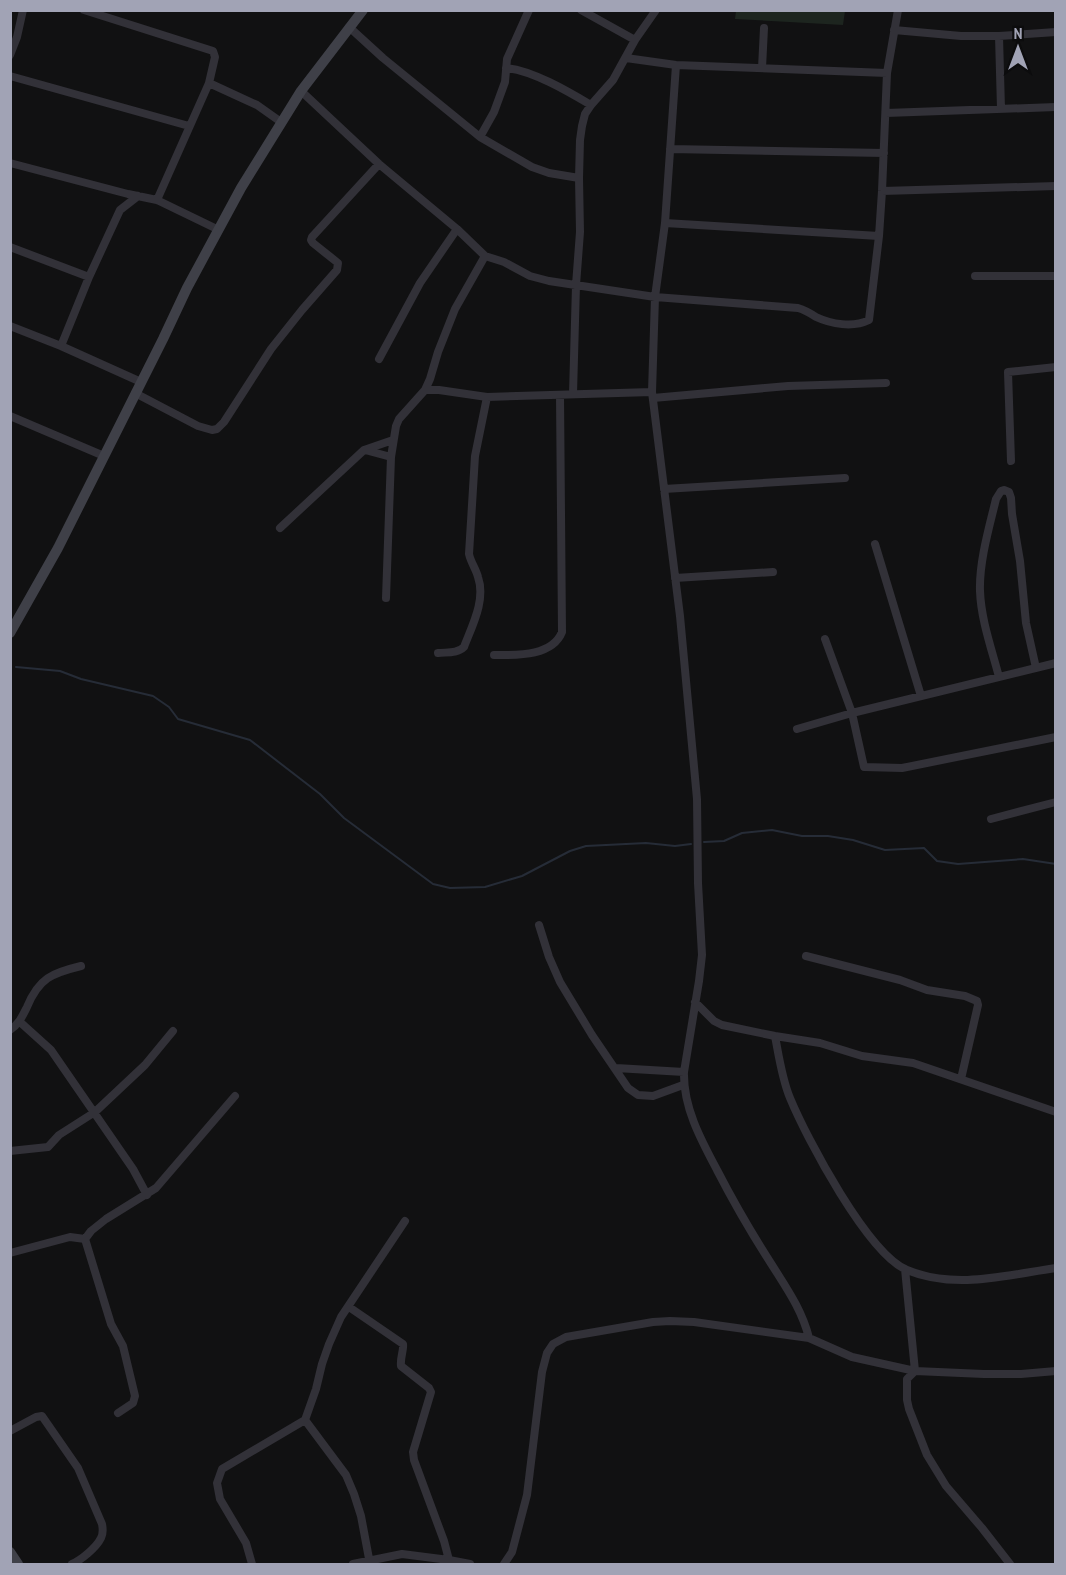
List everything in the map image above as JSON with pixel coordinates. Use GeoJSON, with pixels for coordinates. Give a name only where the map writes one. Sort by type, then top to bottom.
{"type":"FeatureCollection","features":[{"type":"Feature","properties":{"kind":"street"},"geometry":{"type":"LineString","coordinates":[[10,55],[23,10]]}},
{"type":"Feature","properties":{"kind":"street"},"geometry":{"type":"LineString","coordinates":[[84,10],[99,12],[213,51],[215,57],[209,83],[157,200]]}},
{"type":"Feature","properties":{"kind":"street"},"geometry":{"type":"LineString","coordinates":[[10,633],[58,548],[187,288],[241,188],[301,91],[363,10]]}},
{"type":"Feature","properties":{"kind":"street"},"geometry":{"type":"LineString","coordinates":[[480,137],[495,112],[505,82],[507,59],[529,10]]}},
{"type":"Feature","properties":{"kind":"street"},"geometry":{"type":"LineString","coordinates":[[581,10],[635,40]]}},
{"type":"Feature","properties":{"kind":"street"},"geometry":{"type":"LineString","coordinates":[[573,394],[582,126],[585,114],[613,80],[635,40],[656,10]]}},
{"type":"Feature","properties":{"kind":"street"},"geometry":{"type":"LineString","coordinates":[[301,91],[379,164],[457,229],[485,256],[504,262],[530,276],[655,297],[798,308],[831,322],[860,323],[869,320],[879,236],[887,73],[898,10]]}},
{"type":"Feature","properties":{"kind":"street"},"geometry":{"type":"LineString","coordinates":[[349,27],[480,137],[532,167],[549,173],[579,178]]}},
{"type":"Feature","properties":{"kind":"street"},"geometry":{"type":"LineString","coordinates":[[762,68],[764,28]]}},
{"type":"Feature","properties":{"kind":"street"},"geometry":{"type":"LineString","coordinates":[[894,30],[961,36],[1056,32]]}},
{"type":"Feature","properties":{"kind":"street"},"geometry":{"type":"LineString","coordinates":[[999,36],[1001,109]]}},
{"type":"Feature","properties":{"kind":"street"},"geometry":{"type":"LineString","coordinates":[[626,58],[676,65],[887,73]]}},
{"type":"Feature","properties":{"kind":"street"},"geometry":{"type":"LineString","coordinates":[[676,65],[665,223],[655,297],[653,395],[675,578],[697,799],[702,955],[684,1085],[694,1125],[705,1148],[739,1212],[796,1304],[805,1322],[809,1338]]}},
{"type":"Feature","properties":{"kind":"street"},"geometry":{"type":"LineString","coordinates":[[506,68],[533,75],[591,105]]}},
{"type":"Feature","properties":{"kind":"street"},"geometry":{"type":"LineString","coordinates":[[10,76],[189,126]]}},
{"type":"Feature","properties":{"kind":"street"},"geometry":{"type":"LineString","coordinates":[[209,83],[257,105],[281,122]]}},
{"type":"Feature","properties":{"kind":"street"},"geometry":{"type":"LineString","coordinates":[[886,113],[1056,107]]}},
{"type":"Feature","properties":{"kind":"street"},"geometry":{"type":"LineString","coordinates":[[670,148],[884,153]]}},
{"type":"Feature","properties":{"kind":"street"},"geometry":{"type":"LineString","coordinates":[[10,163],[157,200],[219,230]]}},
{"type":"Feature","properties":{"kind":"street"},"geometry":{"type":"LineString","coordinates":[[135,393],[198,426],[212,430],[224,422],[271,349],[337,270],[338,263],[313,243],[312,237],[379,164]]}},
{"type":"Feature","properties":{"kind":"street"},"geometry":{"type":"LineString","coordinates":[[882,191],[1056,186]]}},
{"type":"Feature","properties":{"kind":"street"},"geometry":{"type":"LineString","coordinates":[[117,191],[120,210]]}},
{"type":"Feature","properties":{"kind":"street"},"geometry":{"type":"LineString","coordinates":[[61,346],[120,210],[138,196]]}},
{"type":"Feature","properties":{"kind":"street"},"geometry":{"type":"LineString","coordinates":[[665,223],[879,236]]}},
{"type":"Feature","properties":{"kind":"street"},"geometry":{"type":"LineString","coordinates":[[380,359],[420,284],[457,229]]}},
{"type":"Feature","properties":{"kind":"street"},"geometry":{"type":"LineString","coordinates":[[10,247],[89,277]]}},
{"type":"Feature","properties":{"kind":"street"},"geometry":{"type":"LineString","coordinates":[[386,598],[391,457],[396,426],[399,419],[425,390],[454,309],[485,256]]}},
{"type":"Feature","properties":{"kind":"street"},"geometry":{"type":"LineString","coordinates":[[975,276],[1056,276]]}},
{"type":"Feature","properties":{"kind":"street"},"geometry":{"type":"LineString","coordinates":[[10,326],[141,382]]}},
{"type":"Feature","properties":{"kind":"street"},"geometry":{"type":"LineString","coordinates":[[1011,461],[1008,372],[1056,367]]}},
{"type":"Feature","properties":{"kind":"street"},"geometry":{"type":"LineString","coordinates":[[430,379],[440,390]]}},
{"type":"Feature","properties":{"kind":"street"},"geometry":{"type":"LineString","coordinates":[[425,390],[487,397],[573,394],[653,395],[788,386],[886,383]]}},
{"type":"Feature","properties":{"kind":"street"},"geometry":{"type":"LineString","coordinates":[[494,655],[526,654],[540,650],[559,639],[562,632],[560,395]]}},
{"type":"Feature","properties":{"kind":"street"},"geometry":{"type":"LineString","coordinates":[[438,653],[454,652],[464,647],[479,608],[479,578],[469,554],[475,456],[487,397]]}},
{"type":"Feature","properties":{"kind":"street"},"geometry":{"type":"LineString","coordinates":[[11,418],[104,456]]}},
{"type":"Feature","properties":{"kind":"street"},"geometry":{"type":"LineString","coordinates":[[280,528],[364,450],[393,440]]}},
{"type":"Feature","properties":{"kind":"street"},"geometry":{"type":"LineString","coordinates":[[364,450],[391,457]]}},
{"type":"Feature","properties":{"kind":"street"},"geometry":{"type":"LineString","coordinates":[[664,489],[845,478]]}},
{"type":"Feature","properties":{"kind":"street"},"geometry":{"type":"LineString","coordinates":[[999,678],[980,591],[982,565],[996,499],[1004,490],[1009,492],[1011,498],[1025,598],[1026,623],[1036,668]]}},
{"type":"Feature","properties":{"kind":"street"},"geometry":{"type":"LineString","coordinates":[[875,544],[921,696]]}},
{"type":"Feature","properties":{"kind":"street"},"geometry":{"type":"LineString","coordinates":[[675,578],[772,572]]}},
{"type":"Feature","properties":{"kind":"street"},"geometry":{"type":"LineString","coordinates":[[825,639],[852,713],[864,767],[871,769],[902,768],[1056,737]]}},
{"type":"Feature","properties":{"kind":"street"},"geometry":{"type":"LineString","coordinates":[[797,729],[852,713],[1056,663]]}},
{"type":"Feature","properties":{"kind":"street"},"geometry":{"type":"LineString","coordinates":[[991,819],[1056,802]]}},
{"type":"Feature","properties":{"kind":"street"},"geometry":{"type":"LineString","coordinates":[[539,925],[560,982],[628,1088],[638,1095],[653,1096],[684,1085]]}},
{"type":"Feature","properties":{"kind":"street"},"geometry":{"type":"LineString","coordinates":[[806,956],[900,980],[927,990],[965,996],[977,1001],[961,1079]]}},
{"type":"Feature","properties":{"kind":"street"},"geometry":{"type":"LineString","coordinates":[[10,1030],[20,1022],[33,991],[44,980],[60,971],[81,966]]}},
{"type":"Feature","properties":{"kind":"street"},"geometry":{"type":"LineString","coordinates":[[695,1002],[714,1021],[722,1025],[820,1043],[862,1056],[913,1063],[1056,1112]]}},
{"type":"Feature","properties":{"kind":"street"},"geometry":{"type":"LineString","coordinates":[[20,1022],[51,1050],[133,1169],[147,1195]]}},
{"type":"Feature","properties":{"kind":"street"},"geometry":{"type":"LineString","coordinates":[[10,1150],[48,1147],[59,1135],[95,1112],[145,1065],[173,1031]]}},
{"type":"Feature","properties":{"kind":"street"},"geometry":{"type":"LineString","coordinates":[[775,1036],[790,1098],[834,1185],[873,1240],[891,1260],[921,1275],[957,1281],[987,1280],[1056,1268]]}},
{"type":"Feature","properties":{"kind":"street"},"geometry":{"type":"LineString","coordinates":[[616,1068],[684,1072]]}},
{"type":"Feature","properties":{"kind":"street"},"geometry":{"type":"LineString","coordinates":[[85,1239],[106,1219],[156,1188],[235,1096]]}},
{"type":"Feature","properties":{"kind":"street"},"geometry":{"type":"LineString","coordinates":[[252,1564],[246,1543],[220,1498],[216,1483],[222,1469],[305,1420],[322,1364],[341,1317],[405,1221]]}},
{"type":"Feature","properties":{"kind":"street"},"geometry":{"type":"LineString","coordinates":[[10,1253],[70,1237],[85,1239]]}},
{"type":"Feature","properties":{"kind":"street"},"geometry":{"type":"LineString","coordinates":[[85,1239],[111,1324],[123,1346],[135,1396],[133,1403],[118,1413]]}},
{"type":"Feature","properties":{"kind":"street"},"geometry":{"type":"LineString","coordinates":[[905,1269],[915,1371]]}},
{"type":"Feature","properties":{"kind":"street"},"geometry":{"type":"LineString","coordinates":[[349,1307],[403,1344],[401,1366],[431,1392],[413,1452],[449,1560]]}},
{"type":"Feature","properties":{"kind":"street"},"geometry":{"type":"LineString","coordinates":[[504,1564],[512,1552],[527,1495],[542,1372],[547,1353],[553,1344],[566,1337],[653,1322],[694,1322],[809,1338],[852,1357],[915,1371],[984,1374],[1056,1371]]}},
{"type":"Feature","properties":{"kind":"street"},"geometry":{"type":"LineString","coordinates":[[915,1371],[907,1379],[907,1400],[927,1455],[946,1486],[1010,1564]]}},
{"type":"Feature","properties":{"kind":"street"},"geometry":{"type":"LineString","coordinates":[[10,1431],[42,1416],[78,1468],[102,1524],[103,1532],[87,1554],[80,1561],[72,1564]]}},
{"type":"Feature","properties":{"kind":"street"},"geometry":{"type":"LineString","coordinates":[[305,1420],[345,1475],[354,1494],[361,1516],[369,1562]]}},
{"type":"Feature","properties":{"kind":"street"},"geometry":{"type":"LineString","coordinates":[[10,1552],[18,1564]]}},
{"type":"Feature","properties":{"kind":"street"},"geometry":{"type":"LineString","coordinates":[[352,1564],[402,1554],[470,1564]]}},
{"type":"Feature","properties":{"kind":"shaded area"},"geometry":{"type":"Polygon","coordinates":[[[736,10],[845,11],[843,25],[735,19],[736,10]]]}},
{"type":"Feature","properties":{"kind":"waterway"},"geometry":{"type":"LineString","coordinates":[[16,667],[60,671],[81,679],[153,696],[169,707],[178,719],[250,740],[320,794],[344,818],[433,884],[450,888],[485,887],[522,876],[570,851],[586,846],[646,843],[675,846],[691,844]]}},
{"type":"Feature","properties":{"kind":"waterway"},"geometry":{"type":"LineString","coordinates":[[704,842],[724,841],[742,833],[772,830],[802,836],[828,836],[853,840],[885,850],[924,848],[937,861],[958,864],[1023,859],[1056,864]]}}]}
